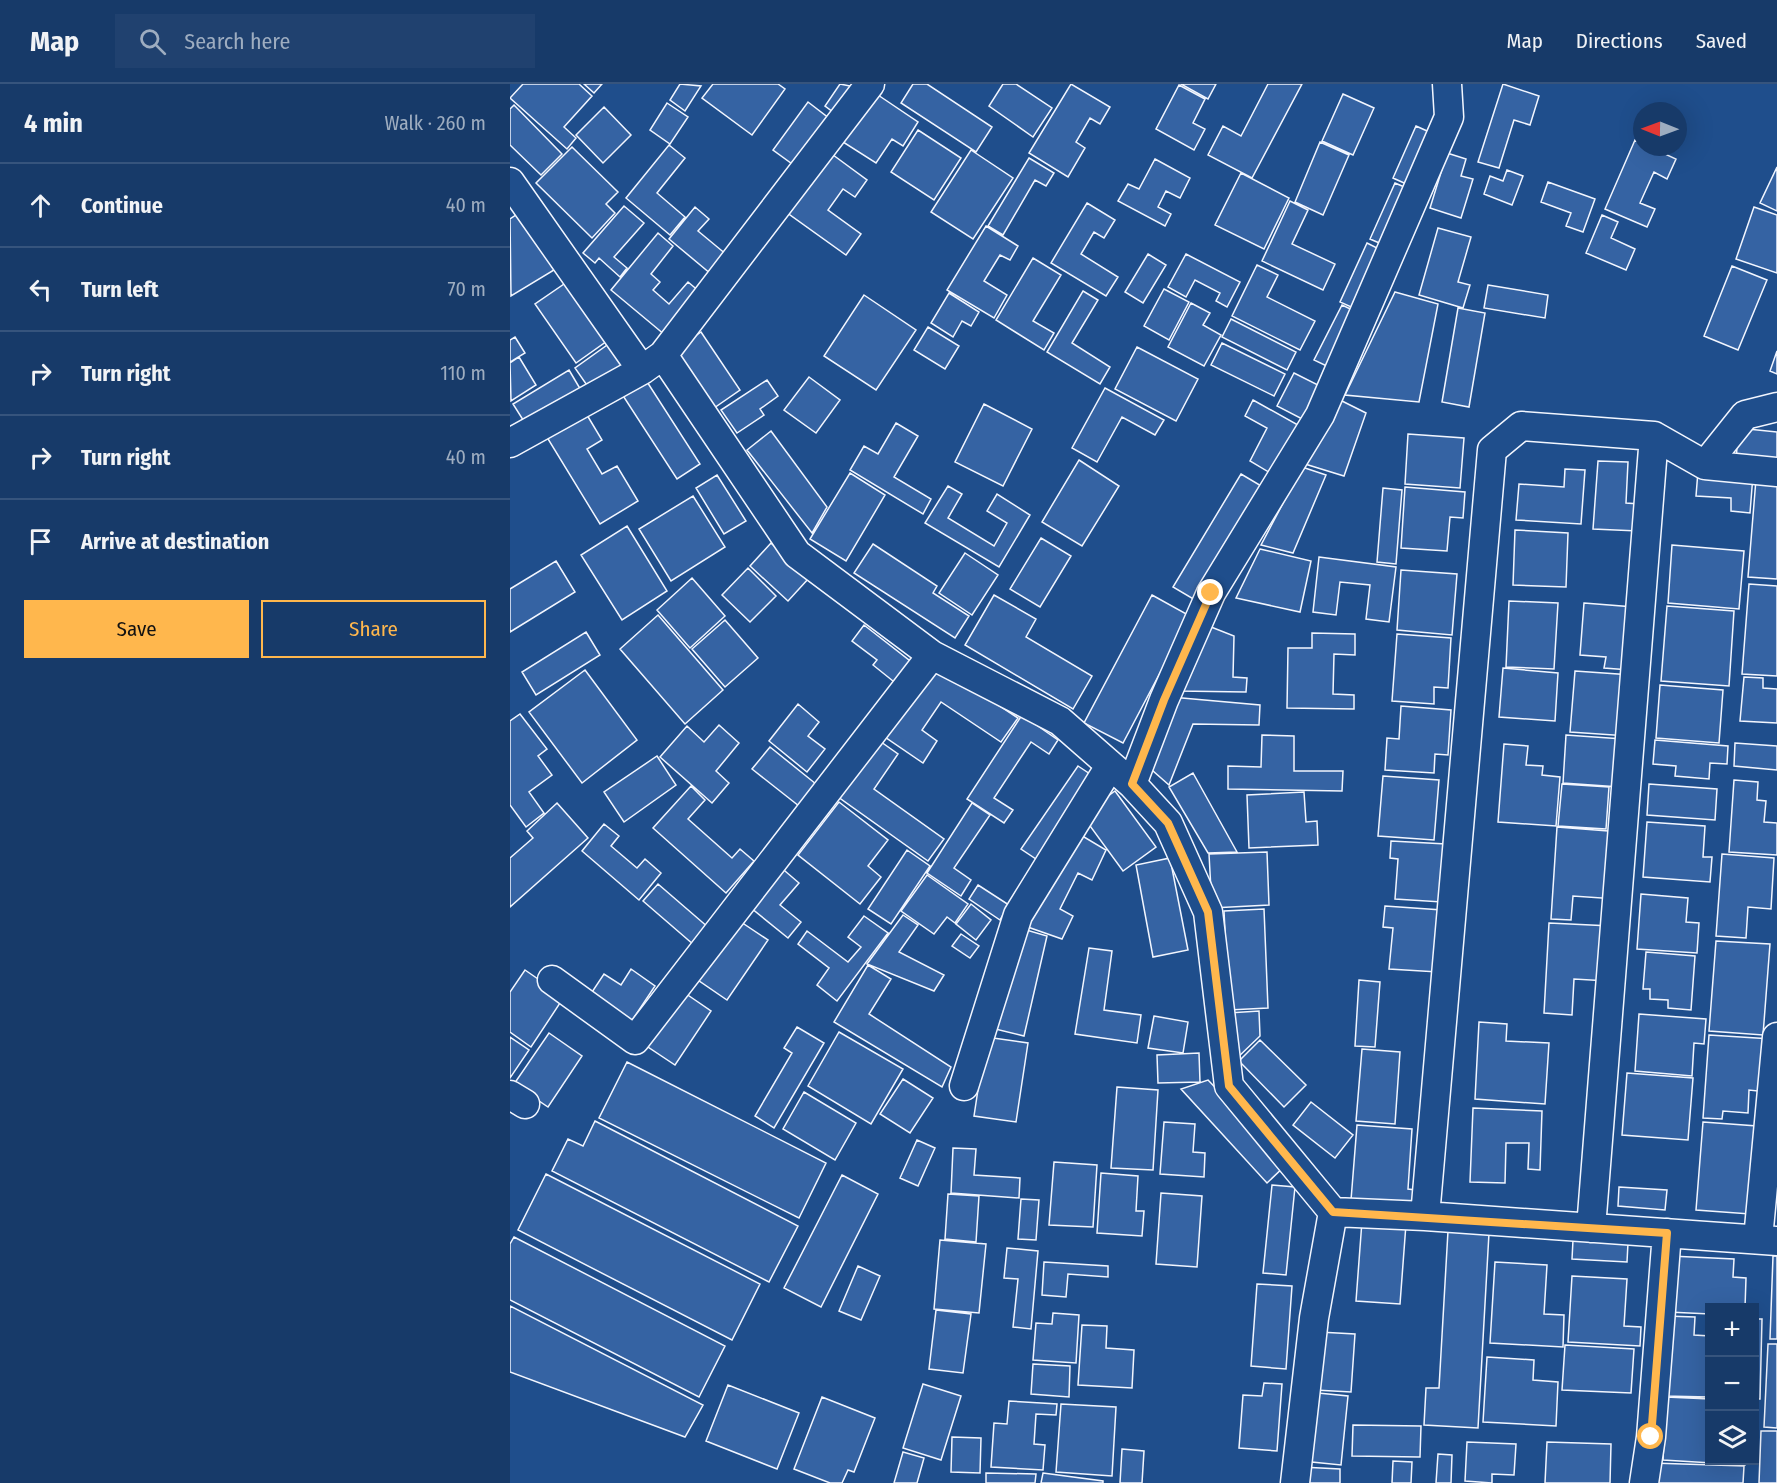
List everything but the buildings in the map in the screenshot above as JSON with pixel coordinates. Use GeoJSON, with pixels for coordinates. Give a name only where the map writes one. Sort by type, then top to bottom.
{"type":"FeatureCollection","features":[{"type":"Feature","properties":{"kind":"street"},"geometry":{"type":"LineString","coordinates":[[510,443],[652,363],[870,84]]}},
{"type":"Feature","properties":{"kind":"street"},"geometry":{"type":"LineString","coordinates":[[1132,784],[1164,700],[1211,593],[1320,415],[1449,117],[1447,84]]}},
{"type":"Feature","properties":{"kind":"street"},"geometry":{"type":"LineString","coordinates":[[510,182],[652,363],[797,554],[932,656],[1060,721],[1132,784],[1168,823],[1208,912],[1229,1086],[1333,1212],[1425,1216],[1767,1240],[1777,1037]]}},
{"type":"Feature","properties":{"kind":"street"},"geometry":{"type":"LineString","coordinates":[[1705,465],[1745,415],[1777,407]]}},
{"type":"Feature","properties":{"kind":"street"},"geometry":{"type":"LineString","coordinates":[[1425,1216],[1492,450],[1521,426],[1654,436],[1705,465],[1777,472]]}},
{"type":"Feature","properties":{"kind":"street"},"geometry":{"type":"LineString","coordinates":[[1592,1228],[1654,436]]}},
{"type":"Feature","properties":{"kind":"street"},"geometry":{"type":"LineString","coordinates":[[552,980],[635,1040],[932,656]]}},
{"type":"Feature","properties":{"kind":"street"},"geometry":{"type":"LineString","coordinates":[[964,1086],[1018,915],[1110,766]]}},
{"type":"Feature","properties":{"kind":"street"},"geometry":{"type":"LineString","coordinates":[[1295,1483],[1314,1318],[1333,1212]]}},
{"type":"Feature","properties":{"kind":"street"},"geometry":{"type":"LineString","coordinates":[[1644,1483],[1651,1437],[1667,1233]]}},
{"type":"Feature","properties":{"kind":"route"},"geometry":{"type":"LineString","coordinates":[[1211,593],[1164,700],[1132,784],[1168,823],[1208,912],[1229,1086],[1333,1212],[1667,1233],[1651,1437]]}}]}
